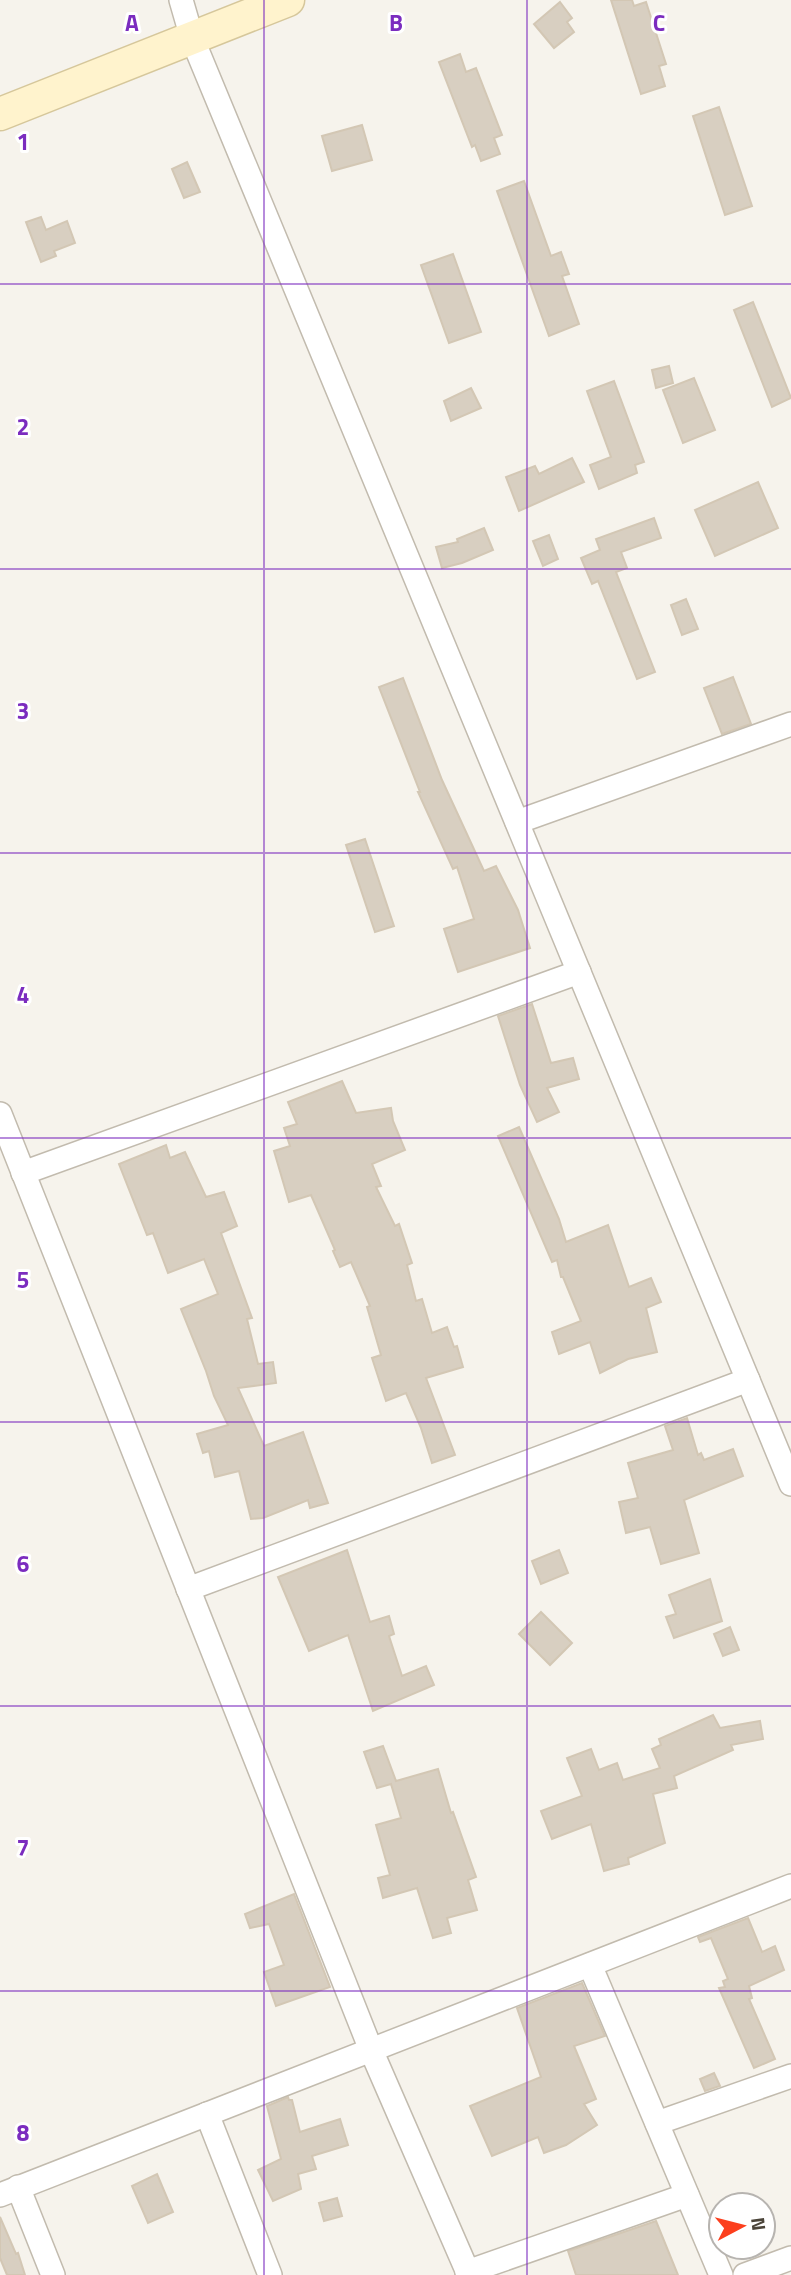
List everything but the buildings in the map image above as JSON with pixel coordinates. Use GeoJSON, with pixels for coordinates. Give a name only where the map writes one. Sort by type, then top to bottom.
{"type":"FeatureCollection","features":[{"type":"Feature","properties":{"kind":"street"},"geometry":{"type":"LineString","coordinates":[[181,0],[192,38],[748,1380],[782,1437],[791,1483]]}},
{"type":"Feature","properties":{"kind":"street"},"geometry":{"type":"LineString","coordinates":[[0,114],[288,0]]}},
{"type":"Feature","properties":{"kind":"street"},"geometry":{"type":"LineString","coordinates":[[517,822],[791,724]]}},
{"type":"Feature","properties":{"kind":"street"},"geometry":{"type":"LineString","coordinates":[[23,1173],[579,972]]}},
{"type":"Feature","properties":{"kind":"street"},"geometry":{"type":"LineString","coordinates":[[0,1114],[371,2050],[468,2274],[687,2195]]}},
{"type":"Feature","properties":{"kind":"street"},"geometry":{"type":"LineString","coordinates":[[188,1590],[748,1380]]}},
{"type":"Feature","properties":{"kind":"street"},"geometry":{"type":"LineString","coordinates":[[53,2275],[9,2191],[791,1886]]}},
{"type":"Feature","properties":{"kind":"street"},"geometry":{"type":"LineString","coordinates":[[590,1965],[720,2275]]}},
{"type":"Feature","properties":{"kind":"street"},"geometry":{"type":"LineString","coordinates":[[657,2123],[791,2076]]}},
{"type":"Feature","properties":{"kind":"street"},"geometry":{"type":"LineString","coordinates":[[207,2114],[270,2275]]}},
{"type":"Feature","properties":{"kind":"street"},"geometry":{"type":"LineString","coordinates":[[745,2275],[791,2258]]}}]}
